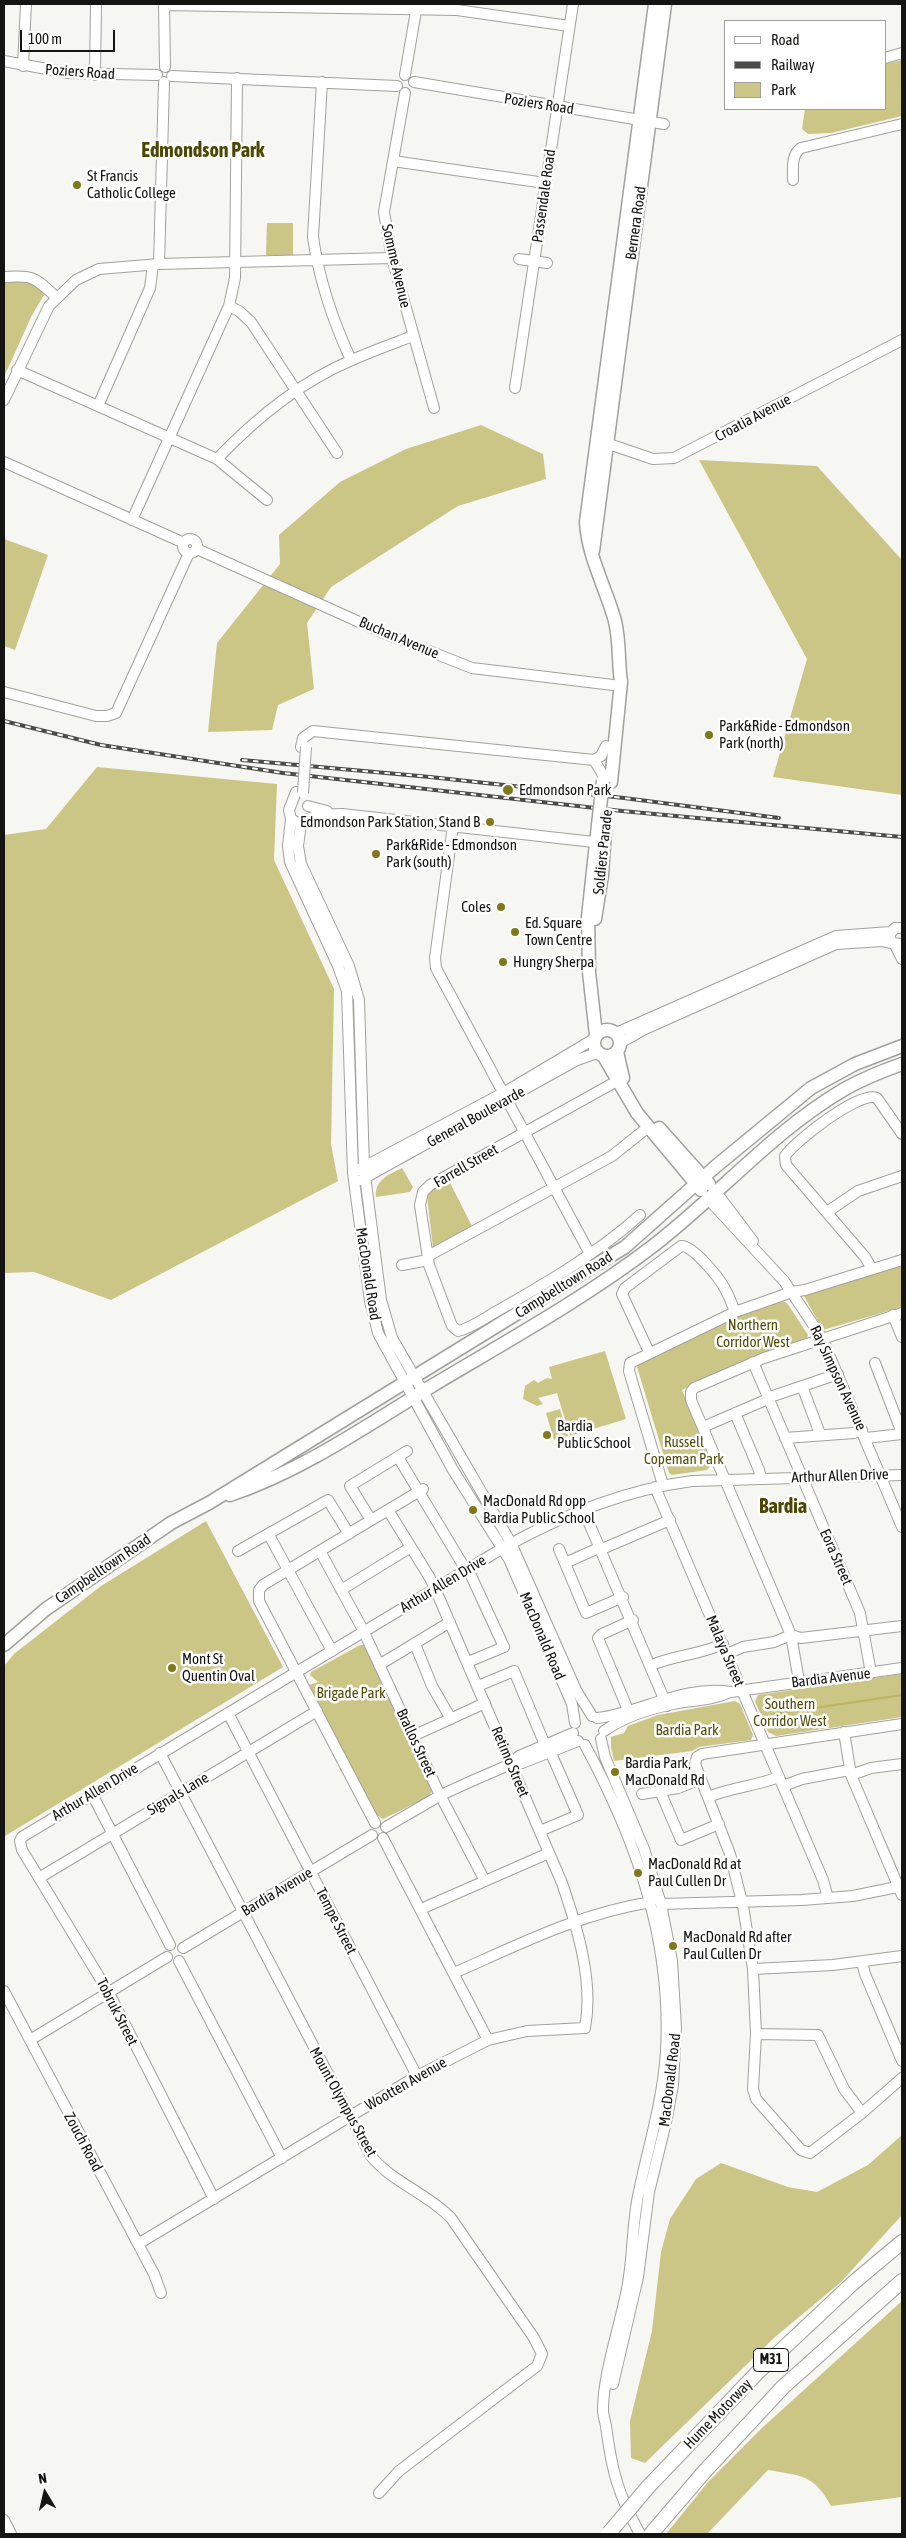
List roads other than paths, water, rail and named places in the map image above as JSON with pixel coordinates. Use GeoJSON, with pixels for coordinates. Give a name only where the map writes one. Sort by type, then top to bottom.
{"type":"FeatureCollection","features":[{"type":"Feature","properties":{"kind":"highway","name":"Hume Motorway"},"geometry":{"type":"LineString","coordinates":[[608,2534],[648,2487],[757,2373],[853,2284],[902,2242]]}},
{"type":"Feature","properties":{"kind":"highway","name":"Hume Motorway"},"geometry":{"type":"LineString","coordinates":[[651,2534],[704,2472],[783,2387],[902,2280]]}},
{"type":"Feature","properties":{"kind":"main road","name":"Bernera Road"},"geometry":{"type":"LineString","coordinates":[[645,121],[654,4]]}},
{"type":"Feature","properties":{"kind":"main road","name":"Bernera Road"},"geometry":{"type":"LineString","coordinates":[[602,441],[645,121],[665,4]]}},
{"type":"Feature","properties":{"kind":"main road","name":"Soldiers Parade"},"geometry":{"type":"LineString","coordinates":[[595,1037],[594,1005],[589,972],[588,918],[621,682],[619,668],[620,648],[616,625],[587,534],[602,441]]}},
{"type":"Feature","properties":{"kind":"main road","name":"Soldiers Parade"},"geometry":{"type":"LineString","coordinates":[[606,779],[606,746],[613,685],[619,668]]}},
{"type":"Feature","properties":{"kind":"main road","name":"Soldiers Parade"},"geometry":{"type":"LineString","coordinates":[[594,1005],[616,1039],[622,1078],[636,1101],[700,1181]]}},
{"type":"Feature","properties":{"kind":"main road"},"geometry":{"type":"LineString","coordinates":[[602,1055],[610,1055],[616,1039],[602,1030],[595,1037],[595,1048],[602,1055],[648,1128],[712,1195]]}},
{"type":"Feature","properties":{"kind":"main road","name":"Campbelltown Road"},"geometry":{"type":"LineString","coordinates":[[4,1645],[46,1609],[172,1523],[209,1503],[625,1247],[810,1088],[848,1067],[902,1046]]}},
{"type":"Feature","properties":{"kind":"main road","name":"Campbelltown Road"},"geometry":{"type":"LineString","coordinates":[[209,1503],[256,1486],[356,1434],[418,1394],[611,1277],[655,1245],[817,1107],[865,1078],[902,1064]]}},
{"type":"Feature","properties":{"kind":"main road"},"geometry":{"type":"LineString","coordinates":[[636,1101],[638,1108],[649,1122],[648,1128]]}},
{"type":"Feature","properties":{"kind":"street"},"geometry":{"type":"LineString","coordinates":[[23,66],[26,4]]}},
{"type":"Feature","properties":{"kind":"street"},"geometry":{"type":"LineString","coordinates":[[95,75],[96,4]]}},
{"type":"Feature","properties":{"kind":"street"},"geometry":{"type":"LineString","coordinates":[[98,406],[150,288],[156,264],[164,78],[160,68],[165,67],[164,4],[417,7],[466,10],[569,26]]}},
{"type":"Feature","properties":{"kind":"street","name":"Passendale Road"},"geometry":{"type":"LineString","coordinates":[[515,388],[573,4]]}},
{"type":"Feature","properties":{"kind":"street"},"geometry":{"type":"LineString","coordinates":[[405,76],[417,7]]}},
{"type":"Feature","properties":{"kind":"street"},"geometry":{"type":"LineString","coordinates":[[886,58],[902,53]]}},
{"type":"Feature","properties":{"kind":"street","name":"Poziers Road"},"geometry":{"type":"LineString","coordinates":[[4,61],[23,66],[95,75],[164,78],[236,78],[397,86]]}},
{"type":"Feature","properties":{"kind":"street"},"geometry":{"type":"LineString","coordinates":[[405,76],[411,78],[414,82],[411,90],[405,92],[397,86],[400,78],[405,76]]}},
{"type":"Feature","properties":{"kind":"street"},"geometry":{"type":"LineString","coordinates":[[132,520],[229,306],[234,288],[236,78]]}},
{"type":"Feature","properties":{"kind":"street"},"geometry":{"type":"LineString","coordinates":[[322,82],[314,237],[317,261],[335,326],[351,360]]}},
{"type":"Feature","properties":{"kind":"street","name":"Poziers Road"},"geometry":{"type":"LineString","coordinates":[[414,82],[664,124]]}},
{"type":"Feature","properties":{"kind":"street","name":"Somme Avenue"},"geometry":{"type":"LineString","coordinates":[[405,92],[384,212],[392,258],[434,408]]}},
{"type":"Feature","properties":{"kind":"street"},"geometry":{"type":"LineString","coordinates":[[793,180],[795,152],[801,148],[902,124]]}},
{"type":"Feature","properties":{"kind":"street"},"geometry":{"type":"LineString","coordinates":[[393,161],[545,183]]}},
{"type":"Feature","properties":{"kind":"street"},"geometry":{"type":"LineString","coordinates":[[4,400],[41,320],[56,297],[76,280],[99,269],[156,264],[392,258]]}},
{"type":"Feature","properties":{"kind":"street"},"geometry":{"type":"LineString","coordinates":[[519,259],[547,263]]}},
{"type":"Feature","properties":{"kind":"street"},"geometry":{"type":"LineString","coordinates":[[4,277],[28,276],[35,278],[56,297]]}},
{"type":"Feature","properties":{"kind":"street"},"geometry":{"type":"LineString","coordinates":[[229,306],[240,311],[251,322],[337,452]]}},
{"type":"Feature","properties":{"kind":"street"},"geometry":{"type":"LineString","coordinates":[[217,459],[249,427],[296,390],[351,360],[413,336]]}},
{"type":"Feature","properties":{"kind":"street","name":"Croatia Avenue"},"geometry":{"type":"LineString","coordinates":[[602,441],[653,459],[674,458],[902,340]]}},
{"type":"Feature","properties":{"kind":"street"},"geometry":{"type":"LineString","coordinates":[[18,370],[217,459],[266,500]]}},
{"type":"Feature","properties":{"kind":"street","name":"Buchan Avenue"},"geometry":{"type":"LineString","coordinates":[[4,462],[190,548],[253,573],[328,608],[472,668],[613,685]]}},
{"type":"Feature","properties":{"kind":"street"},"geometry":{"type":"LineString","coordinates":[[4,692],[96,716],[107,716],[116,713],[190,548]]}},
{"type":"Feature","properties":{"kind":"street"},"geometry":{"type":"LineString","coordinates":[[342,814],[301,799],[303,747],[307,734],[313,731],[594,760],[601,756],[606,746]]}},
{"type":"Feature","properties":{"kind":"street"},"geometry":{"type":"LineString","coordinates":[[594,760],[606,779]]}},
{"type":"Feature","properties":{"kind":"street","name":"MacDonald Road"},"geometry":{"type":"LineString","coordinates":[[410,1380],[382,1344],[374,1320],[353,1173],[354,1001],[290,862],[288,846],[291,819],[289,810],[301,799],[310,814],[305,821],[298,846],[301,864],[349,966],[354,1001],[365,1179],[384,1315],[410,1380],[507,1545],[576,1690],[594,1717],[602,1735],[605,1757],[644,1849],[656,1903],[666,1998],[664,2067],[657,2120],[638,2197],[627,2286],[603,2411],[611,2466],[618,2492],[640,2534]]}},
{"type":"Feature","properties":{"kind":"street"},"geometry":{"type":"LineString","coordinates":[[291,819],[305,821],[320,814],[342,814],[600,842]]}},
{"type":"Feature","properties":{"kind":"street"},"geometry":{"type":"LineString","coordinates":[[453,826],[436,964],[590,1254]]}},
{"type":"Feature","properties":{"kind":"street"},"geometry":{"type":"LineString","coordinates":[[616,1039],[736,980],[836,936],[890,932],[895,928],[902,928]]}},
{"type":"Feature","properties":{"kind":"street"},"geometry":{"type":"LineString","coordinates":[[890,932],[889,938],[896,944],[902,959]]}},
{"type":"Feature","properties":{"kind":"street"},"geometry":{"type":"LineString","coordinates":[[616,1039],[644,1029],[836,944],[882,941],[896,944]]}},
{"type":"Feature","properties":{"kind":"street"},"geometry":{"type":"LineString","coordinates":[[736,980],[744,979],[770,968],[774,972]]}},
{"type":"Feature","properties":{"kind":"street"},"geometry":{"type":"LineString","coordinates":[[353,1173],[460,1116],[507,1096],[595,1037]]}},
{"type":"Feature","properties":{"kind":"street","name":"General Boulevarde"},"geometry":{"type":"LineString","coordinates":[[354,1184],[507,1096],[577,1060],[594,1054],[602,1055]]}},
{"type":"Feature","properties":{"kind":"street","name":"Farrell Street"},"geometry":{"type":"LineString","coordinates":[[617,1081],[430,1185],[423,1192],[420,1205],[428,1258],[450,1322],[458,1331],[500,1309],[609,1242],[640,1215]]}},
{"type":"Feature","properties":{"kind":"street"},"geometry":{"type":"LineString","coordinates":[[872,1269],[865,1257],[786,1165],[786,1154],[839,1112],[869,1097],[877,1098],[902,1134]]}},
{"type":"Feature","properties":{"kind":"street"},"geometry":{"type":"LineString","coordinates":[[402,1265],[428,1258],[612,1156],[648,1128]]}},
{"type":"Feature","properties":{"kind":"street"},"geometry":{"type":"LineString","coordinates":[[827,1212],[858,1191],[902,1176]]}},
{"type":"Feature","properties":{"kind":"street","name":"Ray Simpson Avenue"},"geometry":{"type":"LineString","coordinates":[[712,1195],[772,1266],[792,1292],[822,1338],[902,1527]]}},
{"type":"Feature","properties":{"kind":"street"},"geometry":{"type":"LineString","coordinates":[[735,1312],[726,1289],[718,1278],[691,1248],[686,1245],[681,1246],[625,1288],[622,1294],[649,1352],[735,1312],[792,1292],[902,1260]]}},
{"type":"Feature","properties":{"kind":"street"},"geometry":{"type":"LineString","coordinates":[[799,1681],[791,1635],[690,1398],[692,1390],[754,1362],[898,1314],[902,1337]]}},
{"type":"Feature","properties":{"kind":"street","name":"Malaya Street"},"geometry":{"type":"LineString","coordinates":[[649,1352],[630,1362],[629,1371],[659,1486],[670,1520],[823,1880],[828,1898]]}},
{"type":"Feature","properties":{"kind":"street","name":"Eora Street"},"geometry":{"type":"LineString","coordinates":[[754,1362],[860,1613],[865,1631],[871,1673]]}},
{"type":"Feature","properties":{"kind":"street"},"geometry":{"type":"LineString","coordinates":[[785,1438],[854,1432],[864,1434],[902,1434],[875,1363]]}},
{"type":"Feature","properties":{"kind":"street"},"geometry":{"type":"LineString","coordinates":[[703,1427],[768,1398],[838,1374]]}},
{"type":"Feature","properties":{"kind":"street"},"geometry":{"type":"LineString","coordinates":[[802,1386],[820,1434]]}},
{"type":"Feature","properties":{"kind":"street"},"geometry":{"type":"LineString","coordinates":[[735,1413],[761,1478]]}},
{"type":"Feature","properties":{"kind":"street"},"geometry":{"type":"LineString","coordinates":[[371,1520],[350,1486],[407,1452]]}},
{"type":"Feature","properties":{"kind":"street"},"geometry":{"type":"LineString","coordinates":[[398,1457],[421,1490],[467,1570],[504,1647],[468,1662]]}},
{"type":"Feature","properties":{"kind":"street","name":"Arthur Allen Drive"},"geometry":{"type":"LineString","coordinates":[[29,1832],[507,1545],[583,1509],[659,1486],[724,1478],[902,1475]]}},
{"type":"Feature","properties":{"kind":"street"},"geometry":{"type":"LineString","coordinates":[[375,1824],[259,1602],[259,1590],[263,1585],[421,1490]]}},
{"type":"Feature","properties":{"kind":"street"},"geometry":{"type":"LineString","coordinates":[[238,1551],[328,1500],[349,1534]]}},
{"type":"Feature","properties":{"kind":"street"},"geometry":{"type":"LineString","coordinates":[[583,1509],[633,1620],[666,1702]]}},
{"type":"Feature","properties":{"kind":"street","name":"Retimo Street"},"geometry":{"type":"LineString","coordinates":[[388,1510],[436,1589],[549,1853],[574,1920],[586,1988],[585,2028]]}},
{"type":"Feature","properties":{"kind":"street"},"geometry":{"type":"LineString","coordinates":[[564,1563],[670,1520]]}},
{"type":"Feature","properties":{"kind":"street"},"geometry":{"type":"LineString","coordinates":[[269,1535],[332,1651]]}},
{"type":"Feature","properties":{"kind":"street","name":"MacDonald Road"},"geometry":{"type":"LineString","coordinates":[[507,1545],[572,1704],[578,1736],[596,1762],[656,1903]]}},
{"type":"Feature","properties":{"kind":"street"},"geometry":{"type":"LineString","coordinates":[[341,1590],[412,1547]]}},
{"type":"Feature","properties":{"kind":"street"},"geometry":{"type":"LineString","coordinates":[[559,1549],[586,1613],[623,1597]]}},
{"type":"Feature","properties":{"kind":"street","name":"Brallos Street"},"geometry":{"type":"LineString","coordinates":[[320,1551],[364,1632],[441,1795],[485,1880]]}},
{"type":"Feature","properties":{"kind":"street"},"geometry":{"type":"LineString","coordinates":[[628,1710],[598,1638],[602,1634],[633,1620]]}},
{"type":"Feature","properties":{"kind":"street"},"geometry":{"type":"LineString","coordinates":[[379,1665],[450,1622]]}},
{"type":"Feature","properties":{"kind":"street"},"geometry":{"type":"LineString","coordinates":[[652,1665],[671,1657],[774,1642],[791,1635],[801,1638],[902,1626]]}},
{"type":"Feature","properties":{"kind":"street"},"geometry":{"type":"LineString","coordinates":[[415,1644],[432,1686],[451,1718]]}},
{"type":"Feature","properties":{"kind":"street","name":"Bardia Avenue"},"geometry":{"type":"LineString","coordinates":[[666,1702],[624,1720],[602,1735],[594,1744],[578,1736],[582,1716],[613,1716],[628,1710],[719,1690],[731,1692],[902,1668]]}},
{"type":"Feature","properties":{"kind":"street"},"geometry":{"type":"LineString","coordinates":[[478,1686],[514,1671],[578,1816],[540,1831]]}},
{"type":"Feature","properties":{"kind":"street"},"geometry":{"type":"LineString","coordinates":[[413,1736],[485,1703]]}},
{"type":"Feature","properties":{"kind":"street","name":"Signals Lane"},"geometry":{"type":"LineString","coordinates":[[39,1878],[317,1711]]}},
{"type":"Feature","properties":{"kind":"street","name":"Tempe Street"},"geometry":{"type":"LineString","coordinates":[[228,1713],[417,2076]]}},
{"type":"Feature","properties":{"kind":"street"},"geometry":{"type":"LineString","coordinates":[[902,1724],[699,1755],[695,1764],[719,1824],[742,1902],[754,1969],[756,2034],[754,2094],[761,2105],[803,2152],[813,2151],[862,2113],[902,2078]]}},
{"type":"Feature","properties":{"kind":"street"},"geometry":{"type":"LineString","coordinates":[[454,1973],[574,1920],[604,1912],[656,1903],[828,1898],[901,1890],[850,1772],[844,1732]]}},
{"type":"Feature","properties":{"kind":"street"},"geometry":{"type":"LineString","coordinates":[[386,1827],[441,1795],[511,1764],[522,1763],[548,1748],[578,1736]]}},
{"type":"Feature","properties":{"kind":"street","name":"Mount Olympus Street"},"geometry":{"type":"LineString","coordinates":[[160,1753],[371,2156],[380,2167],[433,2202],[451,2218],[534,2338],[542,2354],[537,2366],[399,2471],[380,2493]]}},
{"type":"Feature","properties":{"kind":"street"},"geometry":{"type":"LineString","coordinates":[[708,1797],[726,1790],[902,1764]]}},
{"type":"Feature","properties":{"kind":"street"},"geometry":{"type":"LineString","coordinates":[[642,1794],[678,1788],[701,1779]]}},
{"type":"Feature","properties":{"kind":"street"},"geometry":{"type":"LineString","coordinates":[[660,1791],[681,1840],[719,1824]]}},
{"type":"Feature","properties":{"kind":"street"},"geometry":{"type":"LineString","coordinates":[[92,1794],[170,1945]]}},
{"type":"Feature","properties":{"kind":"street"},"geometry":{"type":"LineString","coordinates":[[382,1823],[386,1827],[386,1834],[383,1838],[376,1838],[372,1835],[371,1828],[375,1824],[382,1823]]}},
{"type":"Feature","properties":{"kind":"street","name":"Tobruk Street"},"geometry":{"type":"LineString","coordinates":[[29,1832],[20,1841],[20,1846],[109,1993],[214,2199]]}},
{"type":"Feature","properties":{"kind":"street","name":"Bardia Avenue"},"geometry":{"type":"LineString","coordinates":[[182,1948],[372,1835]]}},
{"type":"Feature","properties":{"kind":"street"},"geometry":{"type":"LineString","coordinates":[[383,1838],[488,2040]]}},
{"type":"Feature","properties":{"kind":"street"},"geometry":{"type":"LineString","coordinates":[[421,1910],[549,1853]]}},
{"type":"Feature","properties":{"kind":"street"},"geometry":{"type":"LineString","coordinates":[[178,1944],[182,1948],[184,1954],[179,1961],[171,1961],[167,1957],[166,1949],[170,1945],[178,1944]]}},
{"type":"Feature","properties":{"kind":"street"},"geometry":{"type":"LineString","coordinates":[[754,1969],[862,1962],[902,1956]]}},
{"type":"Feature","properties":{"kind":"street"},"geometry":{"type":"LineString","coordinates":[[30,2040],[167,1957]]}},
{"type":"Feature","properties":{"kind":"street"},"geometry":{"type":"LineString","coordinates":[[179,1961],[282,2158]]}},
{"type":"Feature","properties":{"kind":"street"},"geometry":{"type":"LineString","coordinates":[[862,1962],[865,1974],[902,2061]]}},
{"type":"Feature","properties":{"kind":"street","name":"Zouch Road"},"geometry":{"type":"LineString","coordinates":[[4,1991],[138,2244],[161,2293]]}},
{"type":"Feature","properties":{"kind":"street","name":"Wootten Avenue"},"geometry":{"type":"LineString","coordinates":[[138,2244],[417,2076],[488,2040],[528,2030],[585,2028]]}},
{"type":"Feature","properties":{"kind":"street"},"geometry":{"type":"LineString","coordinates":[[756,2034],[818,2035],[844,2089],[862,2113]]}},
{"type":"Feature","properties":{"kind":"street"},"geometry":{"type":"LineString","coordinates":[[4,2520],[11,2534]]}},
{"type":"Feature","properties":{"kind":"waterway"},"geometry":{"type":"LineString","coordinates":[[774,1714],[902,1695]]}},
{"type":"Feature","properties":{"kind":"railway"},"geometry":{"type":"LineString","coordinates":[[4,721],[101,745],[283,773],[622,811],[902,837]]}},
{"type":"Feature","properties":{"kind":"railway"},"geometry":{"type":"LineString","coordinates":[[242,760],[430,777],[624,798],[779,818]]}},
{"type":"Feature","properties":{"kind":"place","name":"St Francis Catholic College"},"geometry":{"type":"Point","coordinates":[77,185]}},
{"type":"Feature","properties":{"kind":"place","name":"Park&Ride - Edmondson Park (north)"},"geometry":{"type":"Point","coordinates":[709,735]}},
{"type":"Feature","properties":{"kind":"place","name":"Edmondson Park"},"geometry":{"type":"Point","coordinates":[508,790]}},
{"type":"Feature","properties":{"kind":"place","name":"Edmondson Park Station, Stand B"},"geometry":{"type":"Point","coordinates":[490,822]}},
{"type":"Feature","properties":{"kind":"place","name":"Park&Ride - Edmondson Park (south)"},"geometry":{"type":"Point","coordinates":[376,854]}},
{"type":"Feature","properties":{"kind":"place","name":"Coles"},"geometry":{"type":"Point","coordinates":[501,907]}},
{"type":"Feature","properties":{"kind":"place","name":"Ed. Square Town Centre"},"geometry":{"type":"Point","coordinates":[515,932]}},
{"type":"Feature","properties":{"kind":"place","name":"Hungry Sherpa"},"geometry":{"type":"Point","coordinates":[503,962]}},
{"type":"Feature","properties":{"kind":"place","name":"Bardia Public School"},"geometry":{"type":"Point","coordinates":[547,1435]}},
{"type":"Feature","properties":{"kind":"place","name":"MacDonald Rd opp Bardia Public School"},"geometry":{"type":"Point","coordinates":[473,1510]}},
{"type":"Feature","properties":{"kind":"place","name":"Mont St Quentin Oval"},"geometry":{"type":"Point","coordinates":[172,1668]}},
{"type":"Feature","properties":{"kind":"place","name":"Bardia Park, MacDonald Rd"},"geometry":{"type":"Point","coordinates":[615,1772]}},
{"type":"Feature","properties":{"kind":"place","name":"MacDonald Rd at Paul Cullen Dr"},"geometry":{"type":"Point","coordinates":[638,1873]}},
{"type":"Feature","properties":{"kind":"place","name":"MacDonald Rd after Paul Cullen Dr"},"geometry":{"type":"Point","coordinates":[673,1946]}},
{"type":"Feature","properties":{"kind":"district","name":"Edmondson Park"},"geometry":{"type":"Point","coordinates":[203,151]}},
{"type":"Feature","properties":{"kind":"district","name":"Bardia"},"geometry":{"type":"Point","coordinates":[783,1507]}},
{"type":"Feature","properties":{"kind":"park label","name":"Northern Corridor West"},"geometry":{"type":"Point","coordinates":[753,1334]}},
{"type":"Feature","properties":{"kind":"park label","name":"Russell Copeman Park"},"geometry":{"type":"Point","coordinates":[684,1450]}},
{"type":"Feature","properties":{"kind":"park label","name":"Brigade Park"},"geometry":{"type":"Point","coordinates":[351,1693]}},
{"type":"Feature","properties":{"kind":"park label","name":"Southern Corridor West"},"geometry":{"type":"Point","coordinates":[790,1712]}},
{"type":"Feature","properties":{"kind":"park label","name":"Bardia Park"},"geometry":{"type":"Point","coordinates":[687,1730]}}]}
